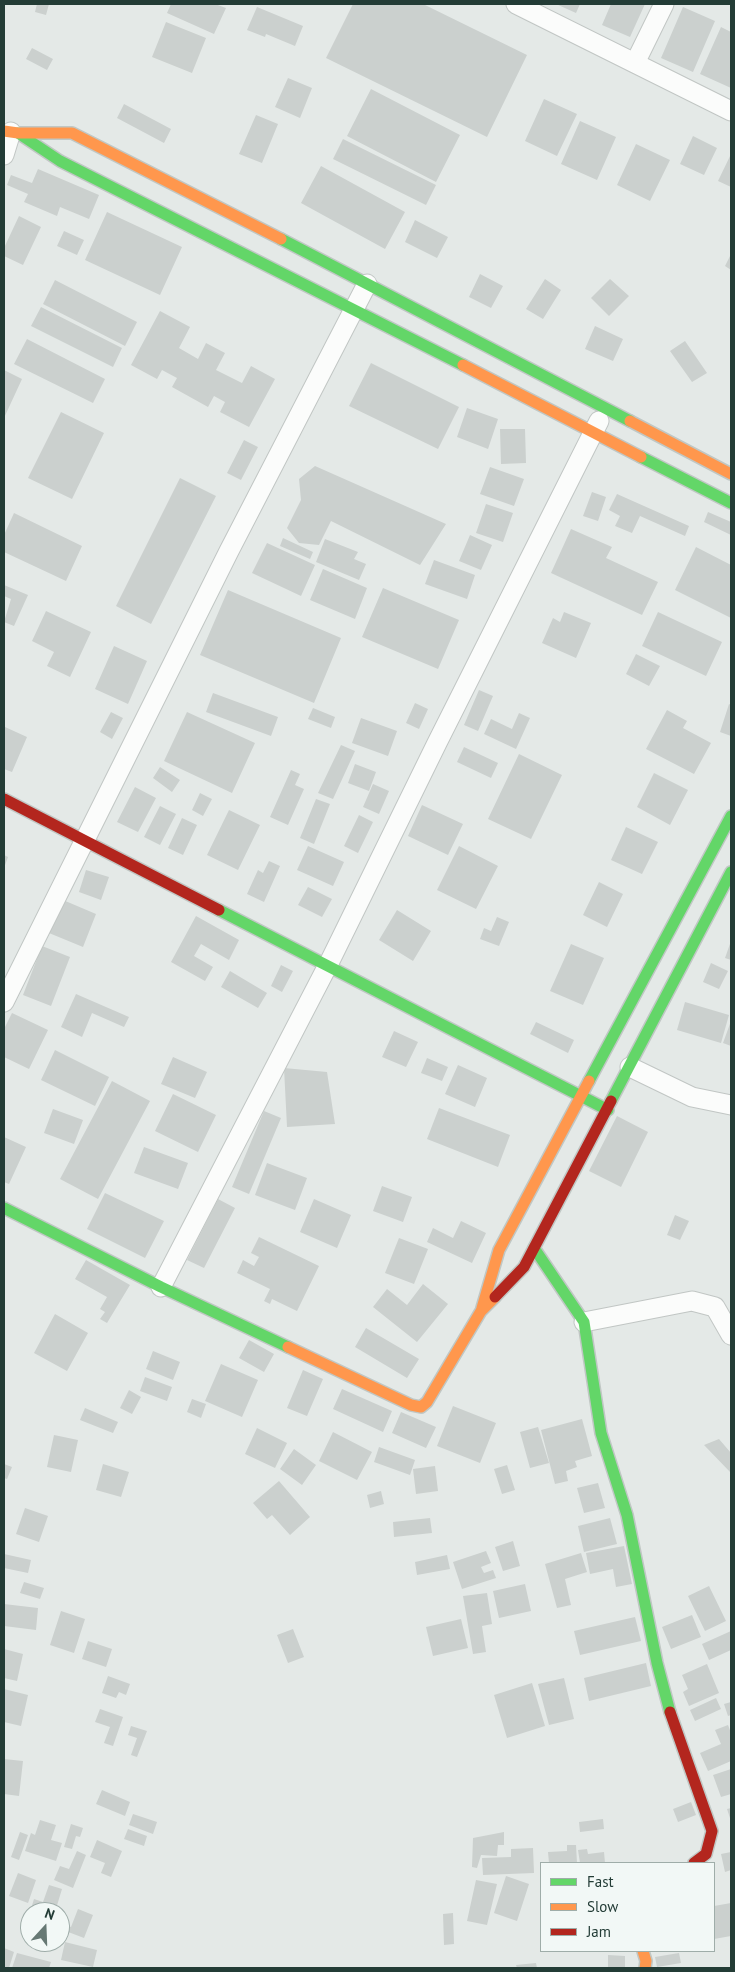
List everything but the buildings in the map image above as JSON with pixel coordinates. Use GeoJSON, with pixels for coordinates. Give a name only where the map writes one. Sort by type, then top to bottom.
{"type":"FeatureCollection","features":[{"type":"Feature","properties":{"kind":"street"},"geometry":{"type":"LineString","coordinates":[[516,4],[731,111]]}},
{"type":"Feature","properties":{"kind":"street"},"geometry":{"type":"LineString","coordinates":[[635,63],[664,4]]}},
{"type":"Feature","properties":{"kind":"street"},"geometry":{"type":"LineString","coordinates":[[4,155],[11,132]]}},
{"type":"Feature","properties":{"kind":"street"},"geometry":{"type":"LineString","coordinates":[[11,132],[60,161],[368,284],[731,474]]}},
{"type":"Feature","properties":{"kind":"street"},"geometry":{"type":"LineString","coordinates":[[11,132],[72,133],[354,309],[731,503]]}},
{"type":"Feature","properties":{"kind":"street"},"geometry":{"type":"LineString","coordinates":[[4,1002],[234,543],[368,284]]}},
{"type":"Feature","properties":{"kind":"street"},"geometry":{"type":"LineString","coordinates":[[161,1287],[328,965],[593,431],[606,409]]}},
{"type":"Feature","properties":{"kind":"street"},"geometry":{"type":"LineString","coordinates":[[4,799],[608,1110]]}},
{"type":"Feature","properties":{"kind":"street"},"geometry":{"type":"LineString","coordinates":[[481,1311],[499,1250],[731,816]]}},
{"type":"Feature","properties":{"kind":"street"},"geometry":{"type":"LineString","coordinates":[[4,1208],[161,1287],[411,1405],[421,1406],[426,1402],[481,1311],[524,1267],[608,1110],[731,872]]}},
{"type":"Feature","properties":{"kind":"street"},"geometry":{"type":"LineString","coordinates":[[630,1067],[692,1097],[731,1105]]}},
{"type":"Feature","properties":{"kind":"street"},"geometry":{"type":"LineString","coordinates":[[534,1248],[584,1322],[601,1433],[627,1515],[668,1709],[712,1830],[706,1854],[695,1862]]}},
{"type":"Feature","properties":{"kind":"street"},"geometry":{"type":"LineString","coordinates":[[584,1322],[692,1301],[715,1307],[731,1335]]}},
{"type":"Feature","properties":{"kind":"street"},"geometry":{"type":"LineString","coordinates":[[643,1952],[646,1961],[645,1968]]}},
{"type":"Feature","properties":{"kind":"traffic: fast"},"geometry":{"type":"LineString","coordinates":[[18,133],[60,161],[463,365]]}},
{"type":"Feature","properties":{"kind":"traffic: fast"},"geometry":{"type":"LineString","coordinates":[[281,239],[630,421]]}},
{"type":"Feature","properties":{"kind":"traffic: fast"},"geometry":{"type":"LineString","coordinates":[[641,457],[731,503]]}},
{"type":"Feature","properties":{"kind":"traffic: fast"},"geometry":{"type":"LineString","coordinates":[[589,1081],[731,816]]}},
{"type":"Feature","properties":{"kind":"traffic: fast"},"geometry":{"type":"LineString","coordinates":[[611,1101],[731,872]]}},
{"type":"Feature","properties":{"kind":"traffic: fast"},"geometry":{"type":"LineString","coordinates":[[219,910],[608,1110]]}},
{"type":"Feature","properties":{"kind":"traffic: fast"},"geometry":{"type":"LineString","coordinates":[[4,1208],[161,1287],[288,1347]]}},
{"type":"Feature","properties":{"kind":"traffic: fast"},"geometry":{"type":"LineString","coordinates":[[534,1248],[584,1322],[601,1433],[627,1515],[657,1663],[670,1712]]}},
{"type":"Feature","properties":{"kind":"traffic: slow"},"geometry":{"type":"LineString","coordinates":[[4,131],[18,133],[72,133],[281,239]]}},
{"type":"Feature","properties":{"kind":"traffic: slow"},"geometry":{"type":"LineString","coordinates":[[463,365],[641,457]]}},
{"type":"Feature","properties":{"kind":"traffic: slow"},"geometry":{"type":"LineString","coordinates":[[630,421],[731,474]]}},
{"type":"Feature","properties":{"kind":"traffic: slow"},"geometry":{"type":"LineString","coordinates":[[482,1308],[499,1250],[589,1081]]}},
{"type":"Feature","properties":{"kind":"traffic: slow"},"geometry":{"type":"LineString","coordinates":[[288,1347],[411,1405],[421,1407],[427,1402],[481,1311],[495,1297]]}},
{"type":"Feature","properties":{"kind":"traffic: slow"},"geometry":{"type":"LineString","coordinates":[[643,1952],[646,1961],[645,1968]]}},
{"type":"Feature","properties":{"kind":"traffic: jam"},"geometry":{"type":"LineString","coordinates":[[4,799],[219,910]]}},
{"type":"Feature","properties":{"kind":"traffic: jam"},"geometry":{"type":"LineString","coordinates":[[495,1297],[524,1267],[611,1101]]}},
{"type":"Feature","properties":{"kind":"traffic: jam"},"geometry":{"type":"LineString","coordinates":[[670,1712],[712,1831],[706,1854],[695,1862]]}}]}
